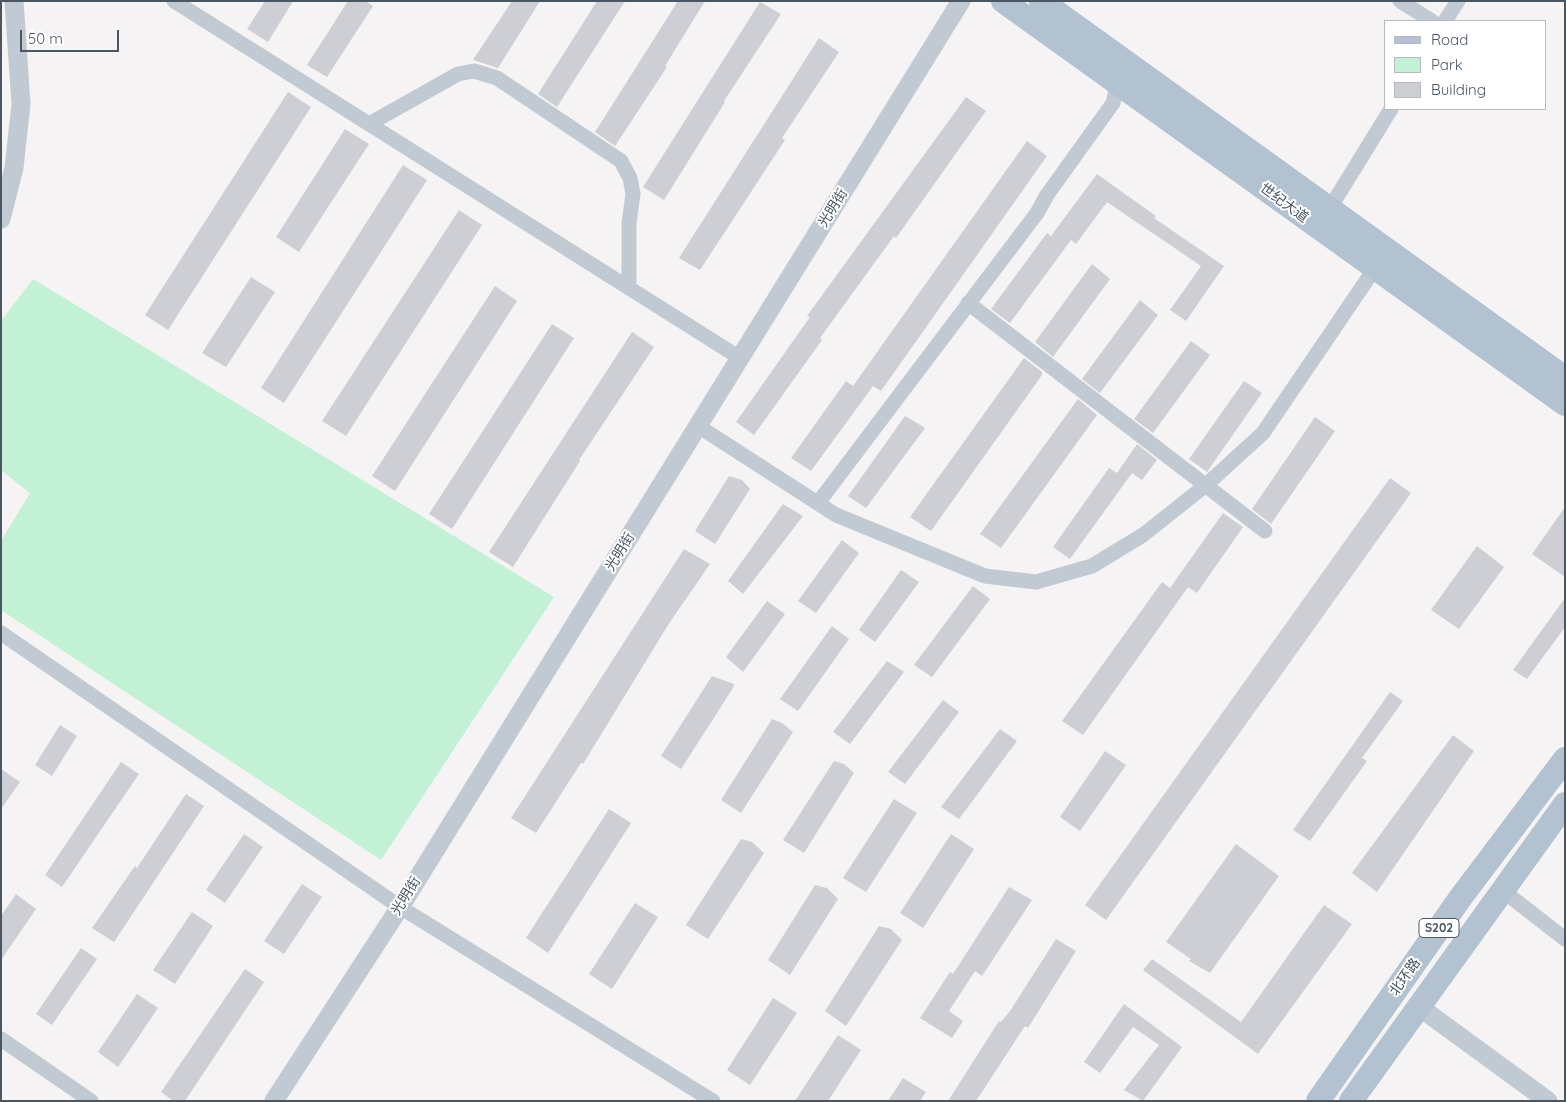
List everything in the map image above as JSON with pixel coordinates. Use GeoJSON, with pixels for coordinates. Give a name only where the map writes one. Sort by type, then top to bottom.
{"type":"FeatureCollection","features":[{"type":"Feature","properties":{"kind":"main road","name":"世纪大道"},"geometry":{"type":"LineString","coordinates":[[1003,1],[1122,73],[1330,208],[1565,378]]}},
{"type":"Feature","properties":{"kind":"main road","name":"世纪大道"},"geometry":{"type":"LineString","coordinates":[[1041,1],[1122,73],[1375,268],[1565,404]]}},
{"type":"Feature","properties":{"kind":"main road","name":"北环路"},"geometry":{"type":"LineString","coordinates":[[1318,1101],[1461,897],[1565,759]]}},
{"type":"Feature","properties":{"kind":"main road","name":"北环路"},"geometry":{"type":"LineString","coordinates":[[1350,1101],[1565,804]]}},
{"type":"Feature","properties":{"kind":"street"},"geometry":{"type":"LineString","coordinates":[[1,219],[14,168],[21,104],[14,1]]}},
{"type":"Feature","properties":{"kind":"street"},"geometry":{"type":"LineString","coordinates":[[174,1],[740,358]]}},
{"type":"Feature","properties":{"kind":"street","name":"光明街"},"geometry":{"type":"LineString","coordinates":[[274,1101],[400,907],[961,1]]}},
{"type":"Feature","properties":{"kind":"street"},"geometry":{"type":"LineString","coordinates":[[1400,1],[1430,20]]}},
{"type":"Feature","properties":{"kind":"street"},"geometry":{"type":"LineString","coordinates":[[1446,20],[1458,1]]}},
{"type":"Feature","properties":{"kind":"street"},"geometry":{"type":"LineString","coordinates":[[369,124],[458,74],[474,71],[497,78],[621,161],[630,178],[633,194],[628,223],[629,288]]}},
{"type":"Feature","properties":{"kind":"street"},"geometry":{"type":"LineString","coordinates":[[818,504],[1037,213],[1047,195],[1113,103],[1122,73]]}},
{"type":"Feature","properties":{"kind":"street"},"geometry":{"type":"LineString","coordinates":[[1330,208],[1390,110]]}},
{"type":"Feature","properties":{"kind":"street"},"geometry":{"type":"LineString","coordinates":[[698,426],[836,515],[985,576],[1036,582],[1092,566],[1143,535],[1206,485],[1263,433],[1375,268]]}},
{"type":"Feature","properties":{"kind":"street"},"geometry":{"type":"LineString","coordinates":[[968,303],[1265,531]]}},
{"type":"Feature","properties":{"kind":"street"},"geometry":{"type":"LineString","coordinates":[[1,633],[400,907],[713,1101]]}},
{"type":"Feature","properties":{"kind":"street"},"geometry":{"type":"LineString","coordinates":[[1502,890],[1565,939]]}},
{"type":"Feature","properties":{"kind":"street"},"geometry":{"type":"LineString","coordinates":[[1418,1006],[1548,1101]]}},
{"type":"Feature","properties":{"kind":"street"},"geometry":{"type":"LineString","coordinates":[[1,1039],[91,1101]]}},
{"type":"Feature","properties":{"kind":"green space"},"geometry":{"type":"Polygon","coordinates":[[[33,279],[554,597],[381,860],[1,610],[1,541],[30,493],[1,470],[1,321],[33,279]]]}},
{"type":"Feature","properties":{"kind":"building"},"geometry":{"type":"Polygon","coordinates":[[[265,1],[293,1],[268,42],[247,29],[265,1]]]}},
{"type":"Feature","properties":{"kind":"building"},"geometry":{"type":"Polygon","coordinates":[[[348,1],[366,1],[373,6],[327,77],[307,65],[348,1]]]}},
{"type":"Feature","properties":{"kind":"building"},"geometry":{"type":"Polygon","coordinates":[[[512,1],[540,1],[498,68],[473,60],[512,1]]]}},
{"type":"Feature","properties":{"kind":"building"},"geometry":{"type":"Polygon","coordinates":[[[597,1],[625,1],[557,107],[538,94],[597,1]]]}},
{"type":"Feature","properties":{"kind":"building"},"geometry":{"type":"Polygon","coordinates":[[[678,1],[705,1],[665,66],[667,67],[615,146],[595,132],[678,1]]]}},
{"type":"Feature","properties":{"kind":"building"},"geometry":{"type":"Polygon","coordinates":[[[760,2],[781,14],[724,101],[664,200],[643,187],[760,2]]]}},
{"type":"Feature","properties":{"kind":"building"},"geometry":{"type":"Polygon","coordinates":[[[819,38],[839,52],[782,138],[785,140],[700,270],[679,258],[819,38]]]}},
{"type":"Feature","properties":{"kind":"building"},"geometry":{"type":"Polygon","coordinates":[[[288,92],[311,107],[168,330],[145,315],[288,92]]]}},
{"type":"Feature","properties":{"kind":"building"},"geometry":{"type":"Polygon","coordinates":[[[966,97],[986,111],[896,238],[894,236],[820,338],[822,340],[754,435],[736,422],[810,317],[807,316],[966,97]]]}},
{"type":"Feature","properties":{"kind":"building"},"geometry":{"type":"Polygon","coordinates":[[[345,129],[369,144],[299,252],[276,237],[345,129]]]}},
{"type":"Feature","properties":{"kind":"building"},"geometry":{"type":"Polygon","coordinates":[[[1027,141],[1047,156],[881,391],[873,386],[811,471],[791,458],[846,381],[853,386],[1027,141]]]}},
{"type":"Feature","properties":{"kind":"building"},"geometry":{"type":"Polygon","coordinates":[[[403,165],[427,180],[284,403],[261,388],[403,165]]]}},
{"type":"Feature","properties":{"kind":"building"},"geometry":{"type":"Polygon","coordinates":[[[1097,174],[1156,216],[1154,218],[1224,266],[1186,321],[1170,310],[1201,266],[1107,202],[1076,244],[1071,240],[1010,323],[991,309],[1047,233],[1051,236],[1097,174]]]}},
{"type":"Feature","properties":{"kind":"building"},"geometry":{"type":"Polygon","coordinates":[[[459,210],[482,225],[346,436],[322,421],[459,210]]]}},
{"type":"Feature","properties":{"kind":"building"},"geometry":{"type":"Polygon","coordinates":[[[1092,264],[1110,279],[1053,357],[1035,342],[1092,264]]]}},
{"type":"Feature","properties":{"kind":"building"},"geometry":{"type":"Polygon","coordinates":[[[251,277],[275,292],[226,367],[202,353],[251,277]]]}},
{"type":"Feature","properties":{"kind":"building"},"geometry":{"type":"Polygon","coordinates":[[[495,286],[517,301],[395,491],[372,476],[495,286]]]}},
{"type":"Feature","properties":{"kind":"building"},"geometry":{"type":"Polygon","coordinates":[[[1140,300],[1158,315],[1100,393],[1082,379],[1140,300]]]}},
{"type":"Feature","properties":{"kind":"building"},"geometry":{"type":"Polygon","coordinates":[[[552,324],[574,338],[452,529],[429,514],[552,324]]]}},
{"type":"Feature","properties":{"kind":"building"},"geometry":{"type":"Polygon","coordinates":[[[632,332],[654,347],[579,460],[513,567],[489,552],[632,332]]]}},
{"type":"Feature","properties":{"kind":"building"},"geometry":{"type":"Polygon","coordinates":[[[1191,341],[1210,355],[1153,433],[1134,419],[1191,341]]]}},
{"type":"Feature","properties":{"kind":"building"},"geometry":{"type":"Polygon","coordinates":[[[1024,358],[1042,372],[1042,375],[931,531],[910,517],[1024,358]]]}},
{"type":"Feature","properties":{"kind":"building"},"geometry":{"type":"Polygon","coordinates":[[[1244,381],[1262,393],[1207,472],[1189,459],[1244,381]]]}},
{"type":"Feature","properties":{"kind":"building"},"geometry":{"type":"Polygon","coordinates":[[[1078,399],[1097,415],[1001,548],[980,534],[1078,399]]]}},
{"type":"Feature","properties":{"kind":"building"},"geometry":{"type":"Polygon","coordinates":[[[905,416],[925,428],[866,508],[848,496],[905,416]]]}},
{"type":"Feature","properties":{"kind":"building"},"geometry":{"type":"Polygon","coordinates":[[[1315,417],[1335,431],[1271,524],[1252,509],[1315,417]]]}},
{"type":"Feature","properties":{"kind":"building"},"geometry":{"type":"Polygon","coordinates":[[[1137,444],[1157,460],[1142,480],[1132,473],[1070,559],[1053,547],[1109,468],[1117,473],[1137,444]]]}},
{"type":"Feature","properties":{"kind":"building"},"geometry":{"type":"Polygon","coordinates":[[[729,476],[742,480],[750,489],[715,544],[695,531],[729,476]]]}},
{"type":"Feature","properties":{"kind":"building"},"geometry":{"type":"Polygon","coordinates":[[[1390,478],[1411,493],[1106,920],[1085,905],[1390,478]]]}},
{"type":"Feature","properties":{"kind":"building"},"geometry":{"type":"Polygon","coordinates":[[[783,504],[803,516],[743,594],[728,581],[783,504]]]}},
{"type":"Feature","properties":{"kind":"building"},"geometry":{"type":"Polygon","coordinates":[[[1565,507],[1565,577],[1532,554],[1565,507]]]}},
{"type":"Feature","properties":{"kind":"building"},"geometry":{"type":"Polygon","coordinates":[[[1223,513],[1243,527],[1197,593],[1188,587],[1083,735],[1062,721],[1162,582],[1170,588],[1223,513]]]}},
{"type":"Feature","properties":{"kind":"building"},"geometry":{"type":"Polygon","coordinates":[[[842,540],[859,553],[816,613],[798,601],[842,540]]]}},
{"type":"Feature","properties":{"kind":"building"},"geometry":{"type":"Polygon","coordinates":[[[1477,546],[1504,567],[1459,629],[1431,610],[1477,546]]]}},
{"type":"Feature","properties":{"kind":"building"},"geometry":{"type":"Polygon","coordinates":[[[684,549],[710,564],[668,625],[583,764],[581,763],[536,833],[511,818],[684,549]]]}},
{"type":"Feature","properties":{"kind":"building"},"geometry":{"type":"Polygon","coordinates":[[[901,570],[919,582],[875,642],[859,630],[901,570]]]}},
{"type":"Feature","properties":{"kind":"building"},"geometry":{"type":"Polygon","coordinates":[[[973,586],[990,599],[932,677],[914,665],[973,586]]]}},
{"type":"Feature","properties":{"kind":"building"},"geometry":{"type":"Polygon","coordinates":[[[1565,598],[1565,627],[1527,679],[1513,670],[1565,598]]]}},
{"type":"Feature","properties":{"kind":"building"},"geometry":{"type":"Polygon","coordinates":[[[767,601],[785,614],[743,672],[726,657],[767,601]]]}},
{"type":"Feature","properties":{"kind":"building"},"geometry":{"type":"Polygon","coordinates":[[[832,626],[849,639],[798,711],[780,699],[832,626]]]}},
{"type":"Feature","properties":{"kind":"building"},"geometry":{"type":"Polygon","coordinates":[[[887,661],[904,672],[850,744],[833,732],[887,661]]]}},
{"type":"Feature","properties":{"kind":"building"},"geometry":{"type":"Polygon","coordinates":[[[712,676],[734,684],[733,688],[681,769],[661,756],[712,676]]]}},
{"type":"Feature","properties":{"kind":"building"},"geometry":{"type":"Polygon","coordinates":[[[1390,692],[1403,701],[1362,758],[1367,761],[1310,841],[1293,830],[1390,692]]]}},
{"type":"Feature","properties":{"kind":"building"},"geometry":{"type":"Polygon","coordinates":[[[943,700],[959,712],[905,784],[888,772],[943,700]]]}},
{"type":"Feature","properties":{"kind":"building"},"geometry":{"type":"Polygon","coordinates":[[[772,719],[782,723],[793,732],[741,813],[721,800],[772,719]]]}},
{"type":"Feature","properties":{"kind":"building"},"geometry":{"type":"Polygon","coordinates":[[[60,725],[77,736],[52,776],[35,765],[60,725]]]}},
{"type":"Feature","properties":{"kind":"building"},"geometry":{"type":"Polygon","coordinates":[[[1000,729],[1017,741],[959,819],[941,807],[1000,729]]]}},
{"type":"Feature","properties":{"kind":"building"},"geometry":{"type":"Polygon","coordinates":[[[1453,735],[1474,751],[1377,892],[1352,873],[1453,735]]]}},
{"type":"Feature","properties":{"kind":"building"},"geometry":{"type":"Polygon","coordinates":[[[1105,751],[1126,765],[1080,831],[1060,817],[1105,751]]]}},
{"type":"Feature","properties":{"kind":"building"},"geometry":{"type":"Polygon","coordinates":[[[834,761],[844,764],[854,773],[804,853],[783,840],[834,761]]]}},
{"type":"Feature","properties":{"kind":"building"},"geometry":{"type":"Polygon","coordinates":[[[121,762],[139,774],[62,887],[45,875],[121,762]]]}},
{"type":"Feature","properties":{"kind":"building"},"geometry":{"type":"Polygon","coordinates":[[[1,769],[20,782],[1,809],[1,769]]]}},
{"type":"Feature","properties":{"kind":"building"},"geometry":{"type":"Polygon","coordinates":[[[186,794],[204,806],[114,942],[92,928],[135,866],[137,868],[186,794]]]}},
{"type":"Feature","properties":{"kind":"building"},"geometry":{"type":"Polygon","coordinates":[[[894,799],[917,813],[866,892],[843,878],[894,799]]]}},
{"type":"Feature","properties":{"kind":"building"},"geometry":{"type":"Polygon","coordinates":[[[609,809],[631,823],[548,953],[526,938],[609,809]]]}},
{"type":"Feature","properties":{"kind":"building"},"geometry":{"type":"Polygon","coordinates":[[[244,834],[263,847],[225,903],[206,890],[244,834]]]}},
{"type":"Feature","properties":{"kind":"building"},"geometry":{"type":"Polygon","coordinates":[[[951,834],[974,849],[923,928],[900,913],[951,834]]]}},
{"type":"Feature","properties":{"kind":"building"},"geometry":{"type":"Polygon","coordinates":[[[741,839],[752,842],[764,853],[708,939],[686,925],[741,839]]]}},
{"type":"Feature","properties":{"kind":"building"},"geometry":{"type":"Polygon","coordinates":[[[1236,844],[1279,876],[1210,973],[1189,961],[1191,959],[1166,942],[1236,844]]]}},
{"type":"Feature","properties":{"kind":"building"},"geometry":{"type":"Polygon","coordinates":[[[302,884],[322,897],[284,954],[264,941],[302,884]]]}},
{"type":"Feature","properties":{"kind":"building"},"geometry":{"type":"Polygon","coordinates":[[[815,885],[827,888],[838,899],[790,975],[768,960],[815,885]]]}},
{"type":"Feature","properties":{"kind":"building"},"geometry":{"type":"Polygon","coordinates":[[[1009,887],[1032,900],[982,976],[975,971],[949,1011],[963,1021],[952,1038],[920,1018],[950,972],[953,974],[1009,887]]]}},
{"type":"Feature","properties":{"kind":"building"},"geometry":{"type":"Polygon","coordinates":[[[16,894],[36,909],[1,960],[1,916],[16,894]]]}},
{"type":"Feature","properties":{"kind":"building"},"geometry":{"type":"Polygon","coordinates":[[[635,903],[658,917],[612,989],[589,974],[635,903]]]}},
{"type":"Feature","properties":{"kind":"building"},"geometry":{"type":"Polygon","coordinates":[[[1324,905],[1352,924],[1258,1054],[1143,970],[1152,959],[1241,1022],[1324,905]]]}},
{"type":"Feature","properties":{"kind":"building"},"geometry":{"type":"Polygon","coordinates":[[[192,912],[213,926],[175,984],[153,970],[192,912]]]}},
{"type":"Feature","properties":{"kind":"building"},"geometry":{"type":"Polygon","coordinates":[[[879,926],[891,929],[902,940],[846,1026],[825,1011],[879,926]]]}},
{"type":"Feature","properties":{"kind":"building"},"geometry":{"type":"Polygon","coordinates":[[[1056,939],[1076,951],[1028,1028],[1025,1026],[976,1101],[948,1101],[999,1021],[1001,1022],[1010,1011],[1056,939]]]}},
{"type":"Feature","properties":{"kind":"building"},"geometry":{"type":"Polygon","coordinates":[[[81,948],[97,959],[52,1025],[36,1014],[81,948]]]}},
{"type":"Feature","properties":{"kind":"building"},"geometry":{"type":"Polygon","coordinates":[[[245,969],[264,982],[185,1101],[173,1101],[161,1092],[245,969]]]}},
{"type":"Feature","properties":{"kind":"building"},"geometry":{"type":"Polygon","coordinates":[[[137,994],[158,1008],[118,1067],[98,1052],[137,994]]]}},
{"type":"Feature","properties":{"kind":"building"},"geometry":{"type":"Polygon","coordinates":[[[773,998],[797,1013],[750,1085],[727,1070],[773,998]]]}},
{"type":"Feature","properties":{"kind":"building"},"geometry":{"type":"Polygon","coordinates":[[[1124,1004],[1182,1047],[1143,1101],[1124,1090],[1159,1045],[1133,1027],[1100,1073],[1084,1062],[1124,1004]]]}},
{"type":"Feature","properties":{"kind":"building"},"geometry":{"type":"Polygon","coordinates":[[[838,1035],[861,1050],[828,1101],[795,1101],[838,1035]]]}},
{"type":"Feature","properties":{"kind":"building"},"geometry":{"type":"Polygon","coordinates":[[[903,1078],[926,1092],[920,1101],[888,1101],[903,1078]]]}}]}
